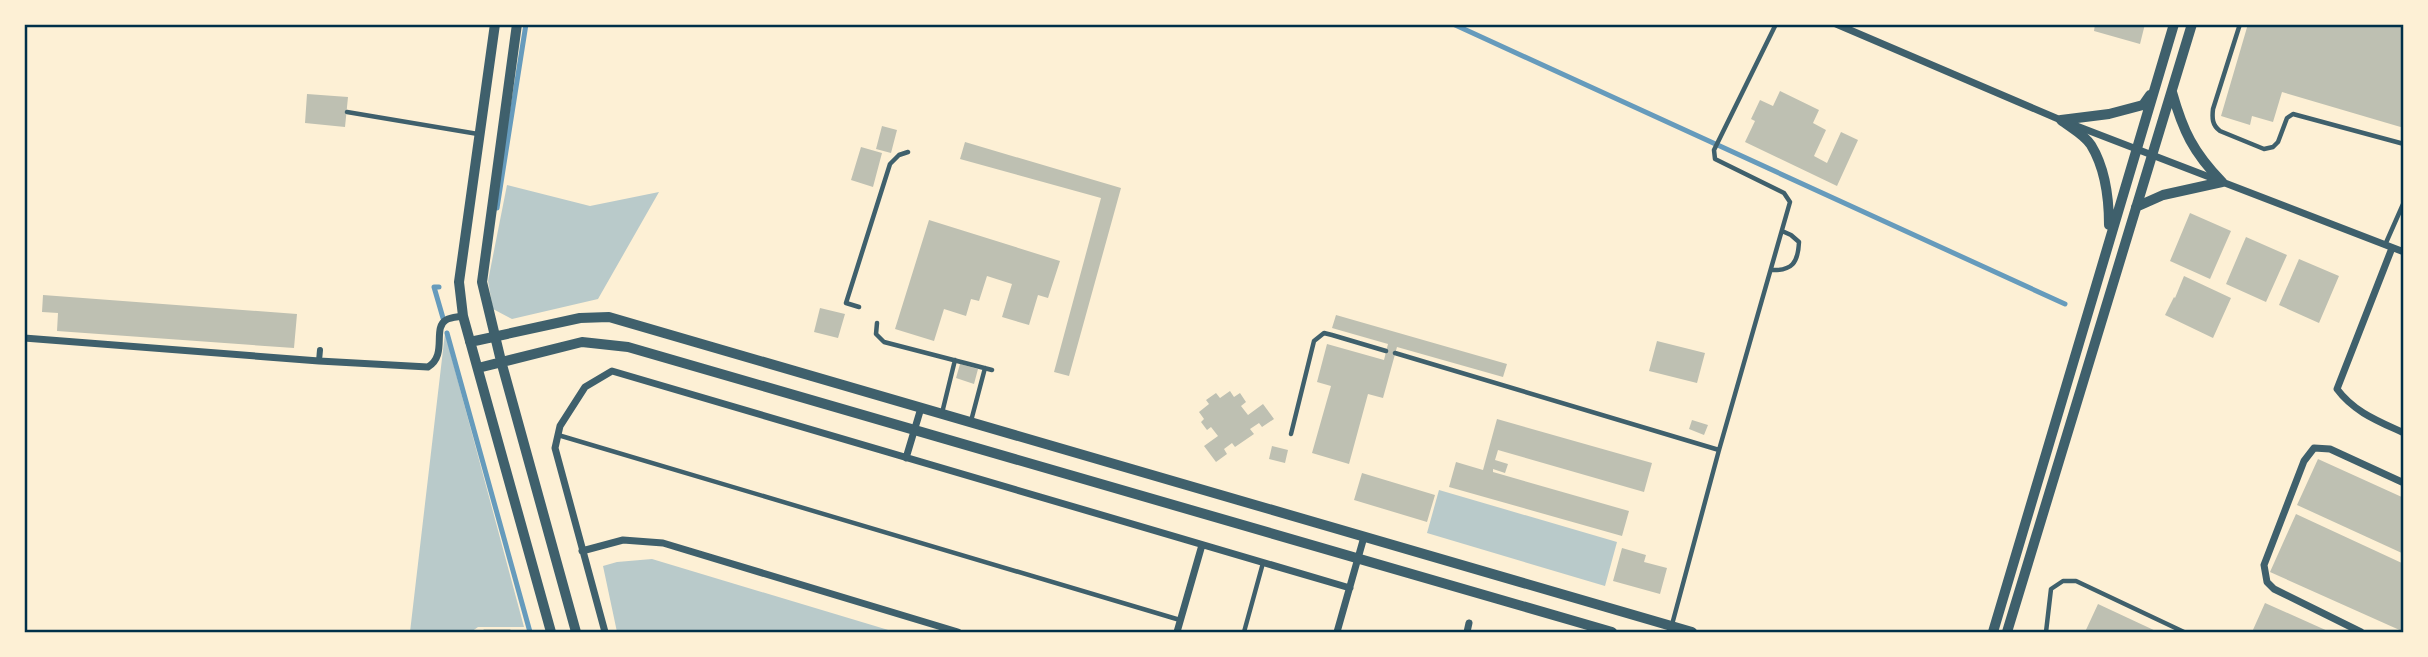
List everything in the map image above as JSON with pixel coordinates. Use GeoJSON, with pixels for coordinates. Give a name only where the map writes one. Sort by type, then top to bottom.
{"type":"FeatureCollection","features":[{"type":"Feature","properties":{"kind":"street"},"geometry":{"type":"LineString","coordinates":[[495,24],[459,282],[463,316],[551,632]]}},
{"type":"Feature","properties":{"kind":"street"},"geometry":{"type":"LineString","coordinates":[[517,24],[482,282],[501,361],[576,632]]}},
{"type":"Feature","properties":{"kind":"street"},"geometry":{"type":"LineString","coordinates":[[1836,24],[2062,121],[2403,252]]}},
{"type":"Feature","properties":{"kind":"street"},"geometry":{"type":"LineString","coordinates":[[1993,632],[2174,24]]}},
{"type":"Feature","properties":{"kind":"street"},"geometry":{"type":"LineString","coordinates":[[2007,632],[2192,24]]}},
{"type":"Feature","properties":{"kind":"street"},"geometry":{"type":"LineString","coordinates":[[2062,121],[2109,114],[2143,105],[2154,89]]}},
{"type":"Feature","properties":{"kind":"street"},"geometry":{"type":"LineString","coordinates":[[2172,92],[2181,123],[2201,161],[2222,182]]}},
{"type":"Feature","properties":{"kind":"street"},"geometry":{"type":"LineString","coordinates":[[2062,121],[2090,143],[2101,168],[2109,202],[2108,242]]}},
{"type":"Feature","properties":{"kind":"street"},"geometry":{"type":"LineString","coordinates":[[2136,207],[2163,195],[2222,182]]}},
{"type":"Feature","properties":{"kind":"street"},"geometry":{"type":"LineString","coordinates":[[2388,246],[2337,389],[2346,401],[2363,414],[2403,433]]}},
{"type":"Feature","properties":{"kind":"street"},"geometry":{"type":"LineString","coordinates":[[24,338],[428,367],[436,362],[439,354],[442,325],[446,320],[463,316]]}},
{"type":"Feature","properties":{"kind":"street"},"geometry":{"type":"LineString","coordinates":[[470,342],[580,318],[610,317],[1671,629],[1692,632]]}},
{"type":"Feature","properties":{"kind":"street"},"geometry":{"type":"LineString","coordinates":[[478,368],[582,342],[628,347],[1612,632]]}},
{"type":"Feature","properties":{"kind":"street"},"geometry":{"type":"LineString","coordinates":[[319,361],[320,350]]}},
{"type":"Feature","properties":{"kind":"street"},"geometry":{"type":"LineString","coordinates":[[605,632],[555,448],[560,426],[585,387],[612,371],[1350,588]]}},
{"type":"Feature","properties":{"kind":"street"},"geometry":{"type":"LineString","coordinates":[[906,458],[921,408]]}},
{"type":"Feature","properties":{"kind":"street"},"geometry":{"type":"LineString","coordinates":[[2361,632],[2274,589],[2267,582],[2264,565],[2304,461],[2314,448],[2330,449],[2403,483]]}},
{"type":"Feature","properties":{"kind":"street"},"geometry":{"type":"LineString","coordinates":[[1337,632],[1364,537]]}},
{"type":"Feature","properties":{"kind":"street"},"geometry":{"type":"LineString","coordinates":[[582,551],[623,540],[663,543],[958,632]]}},
{"type":"Feature","properties":{"kind":"street"},"geometry":{"type":"LineString","coordinates":[[1177,632],[1202,545]]}},
{"type":"Feature","properties":{"kind":"street"},"geometry":{"type":"LineString","coordinates":[[1466,632],[1469,623]]}},
{"type":"Feature","properties":{"kind":"lane"},"geometry":{"type":"LineString","coordinates":[[1671,629],[1790,202],[1784,193],[1720,163],[1715,159],[1714,150],[1776,24]]}},
{"type":"Feature","properties":{"kind":"lane"},"geometry":{"type":"LineString","coordinates":[[2240,24],[2213,109],[2212,118],[2215,127],[2220,131],[2264,149],[2273,147],[2278,142],[2287,118],[2293,114],[2403,144]]}},
{"type":"Feature","properties":{"kind":"lane"},"geometry":{"type":"LineString","coordinates":[[347,112],[478,134]]}},
{"type":"Feature","properties":{"kind":"lane"},"geometry":{"type":"LineString","coordinates":[[859,307],[846,303],[890,164],[899,155],[908,152]]}},
{"type":"Feature","properties":{"kind":"lane"},"geometry":{"type":"LineString","coordinates":[[2388,246],[2403,202]]}},
{"type":"Feature","properties":{"kind":"lane"},"geometry":{"type":"LineString","coordinates":[[1770,270],[1784,271],[1793,265],[1798,254],[1799,242],[1782,231]]}},
{"type":"Feature","properties":{"kind":"lane"},"geometry":{"type":"LineString","coordinates":[[877,323],[876,334],[884,342],[992,370]]}},
{"type":"Feature","properties":{"kind":"lane"},"geometry":{"type":"LineString","coordinates":[[1291,434],[1314,341],[1318,337],[1324,333],[1386,351]]}},
{"type":"Feature","properties":{"kind":"lane"},"geometry":{"type":"LineString","coordinates":[[1395,354],[1719,450]]}},
{"type":"Feature","properties":{"kind":"lane"},"geometry":{"type":"LineString","coordinates":[[942,414],[955,360]]}},
{"type":"Feature","properties":{"kind":"lane"},"geometry":{"type":"LineString","coordinates":[[971,423],[985,368]]}},
{"type":"Feature","properties":{"kind":"lane"},"geometry":{"type":"LineString","coordinates":[[558,435],[1180,620]]}},
{"type":"Feature","properties":{"kind":"lane"},"geometry":{"type":"LineString","coordinates":[[1244,632],[1263,563]]}},
{"type":"Feature","properties":{"kind":"lane"},"geometry":{"type":"LineString","coordinates":[[2046,632],[2051,589],[2063,581],[2076,581],[2184,632]]}},
{"type":"Feature","properties":{"kind":"lane"},"geometry":{"type":"LineString","coordinates":[[484,632],[510,632]]}},
{"type":"Feature","properties":{"kind":"shaded area"},"geometry":{"type":"Polygon","coordinates":[[[507,185],[590,206],[659,192],[598,299],[512,319],[493,309],[488,281],[507,185]]]}},
{"type":"Feature","properties":{"kind":"shaded area"},"geometry":{"type":"Polygon","coordinates":[[[445,333],[524,627],[478,627],[471,632],[410,632],[445,333]]]}},
{"type":"Feature","properties":{"kind":"shaded area"},"geometry":{"type":"Polygon","coordinates":[[[1439,490],[1617,542],[1605,586],[1427,533],[1439,490]]]}},
{"type":"Feature","properties":{"kind":"shaded area"},"geometry":{"type":"Polygon","coordinates":[[[652,559],[895,632],[617,632],[603,566],[652,559]]]}},
{"type":"Feature","properties":{"kind":"building"},"geometry":{"type":"Polygon","coordinates":[[[2095,24],[2145,24],[2140,44],[2094,31],[2095,24]]]}},
{"type":"Feature","properties":{"kind":"building"},"geometry":{"type":"Polygon","coordinates":[[[2248,24],[2404,24],[2404,128],[2282,92],[2273,122],[2252,116],[2250,125],[2221,116],[2248,24]]]}},
{"type":"Feature","properties":{"kind":"building"},"geometry":{"type":"Polygon","coordinates":[[[1780,91],[1819,110],[1813,123],[1826,130],[1814,156],[1827,163],[1841,132],[1858,140],[1837,186],[1745,142],[1755,121],[1751,119],[1760,100],[1773,106],[1780,91]]]}},
{"type":"Feature","properties":{"kind":"building"},"geometry":{"type":"Polygon","coordinates":[[[307,94],[348,97],[345,127],[305,123],[307,94]]]}},
{"type":"Feature","properties":{"kind":"building"},"geometry":{"type":"Polygon","coordinates":[[[882,126],[897,130],[891,153],[876,149],[882,126]]]}},
{"type":"Feature","properties":{"kind":"building"},"geometry":{"type":"Polygon","coordinates":[[[965,142],[1121,188],[1069,376],[1054,372],[1101,198],[960,159],[965,142]]]}},
{"type":"Feature","properties":{"kind":"building"},"geometry":{"type":"Polygon","coordinates":[[[861,147],[882,153],[873,187],[851,180],[861,147]]]}},
{"type":"Feature","properties":{"kind":"building"},"geometry":{"type":"Polygon","coordinates":[[[2190,213],[2231,231],[2210,279],[2170,261],[2190,213]]]}},
{"type":"Feature","properties":{"kind":"building"},"geometry":{"type":"Polygon","coordinates":[[[929,220],[1060,261],[1048,298],[1038,295],[1029,325],[1002,317],[1012,284],[987,276],[979,301],[971,299],[966,316],[944,309],[934,341],[895,329],[929,220]]]}},
{"type":"Feature","properties":{"kind":"building"},"geometry":{"type":"Polygon","coordinates":[[[2246,237],[2287,255],[2266,302],[2226,284],[2246,237]]]}},
{"type":"Feature","properties":{"kind":"building"},"geometry":{"type":"Polygon","coordinates":[[[2299,259],[2339,276],[2319,323],[2279,305],[2299,259]]]}},
{"type":"Feature","properties":{"kind":"building"},"geometry":{"type":"Polygon","coordinates":[[[2184,276],[2231,298],[2213,338],[2165,315],[2184,276]]]}},
{"type":"Feature","properties":{"kind":"building"},"geometry":{"type":"Polygon","coordinates":[[[43,295],[297,314],[294,348],[57,331],[58,313],[42,312],[43,295]]]}},
{"type":"Feature","properties":{"kind":"building"},"geometry":{"type":"Polygon","coordinates":[[[820,308],[845,314],[838,338],[814,332],[820,308]]]}},
{"type":"Feature","properties":{"kind":"building"},"geometry":{"type":"Polygon","coordinates":[[[1336,315],[1507,364],[1503,377],[1397,347],[1383,398],[1368,394],[1349,464],[1312,453],[1331,386],[1317,382],[1327,344],[1384,360],[1388,344],[1332,328],[1336,315]]]}},
{"type":"Feature","properties":{"kind":"building"},"geometry":{"type":"Polygon","coordinates":[[[1657,341],[1705,353],[1697,383],[1649,371],[1657,341]]]}},
{"type":"Feature","properties":{"kind":"building"},"geometry":{"type":"Polygon","coordinates":[[[960,364],[978,369],[974,384],[956,378],[960,364]]]}},
{"type":"Feature","properties":{"kind":"building"},"geometry":{"type":"Polygon","coordinates":[[[1230,391],[1234,397],[1240,393],[1246,402],[1241,406],[1248,415],[1263,404],[1274,419],[1262,427],[1259,423],[1250,429],[1254,434],[1235,447],[1232,443],[1224,449],[1227,454],[1216,462],[1204,446],[1218,436],[1211,427],[1207,430],[1201,422],[1204,419],[1199,412],[1209,404],[1206,400],[1216,393],[1220,398],[1230,391]]]}},
{"type":"Feature","properties":{"kind":"building"},"geometry":{"type":"Polygon","coordinates":[[[1497,419],[1652,463],[1644,492],[1498,450],[1495,460],[1508,464],[1505,473],[1493,469],[1493,472],[1629,511],[1622,536],[1449,487],[1456,462],[1483,470],[1497,419]]]}},
{"type":"Feature","properties":{"kind":"building"},"geometry":{"type":"Polygon","coordinates":[[[1692,420],[1708,425],[1704,435],[1689,429],[1692,420]]]}},
{"type":"Feature","properties":{"kind":"building"},"geometry":{"type":"Polygon","coordinates":[[[1272,446],[1288,450],[1285,463],[1269,459],[1272,446]]]}},
{"type":"Feature","properties":{"kind":"building"},"geometry":{"type":"Polygon","coordinates":[[[2318,459],[2404,498],[2404,554],[2297,505],[2318,459]]]}},
{"type":"Feature","properties":{"kind":"building"},"geometry":{"type":"Polygon","coordinates":[[[1362,473],[1435,495],[1427,522],[1354,500],[1362,473]]]}},
{"type":"Feature","properties":{"kind":"building"},"geometry":{"type":"Polygon","coordinates":[[[2296,514],[2404,564],[2404,632],[2270,572],[2296,514]]]}},
{"type":"Feature","properties":{"kind":"building"},"geometry":{"type":"Polygon","coordinates":[[[1622,548],[1646,555],[1644,562],[1667,568],[1660,594],[1613,581],[1622,548]]]}},
{"type":"Feature","properties":{"kind":"building"},"geometry":{"type":"Polygon","coordinates":[[[2265,603],[2330,632],[2252,632],[2265,603]]]}},
{"type":"Feature","properties":{"kind":"building"},"geometry":{"type":"Polygon","coordinates":[[[2098,604],[2158,632],[2085,632],[2098,604]]]}},
{"type":"Feature","properties":{"kind":"waterway"},"geometry":{"type":"LineString","coordinates":[[497,208],[526,24]]}},
{"type":"Feature","properties":{"kind":"waterway"},"geometry":{"type":"LineString","coordinates":[[1453,24],[2065,304]]}},
{"type":"Feature","properties":{"kind":"waterway"},"geometry":{"type":"LineString","coordinates":[[439,287],[434,287],[443,318]]}},
{"type":"Feature","properties":{"kind":"waterway"},"geometry":{"type":"LineString","coordinates":[[447,333],[530,632]]}}]}
